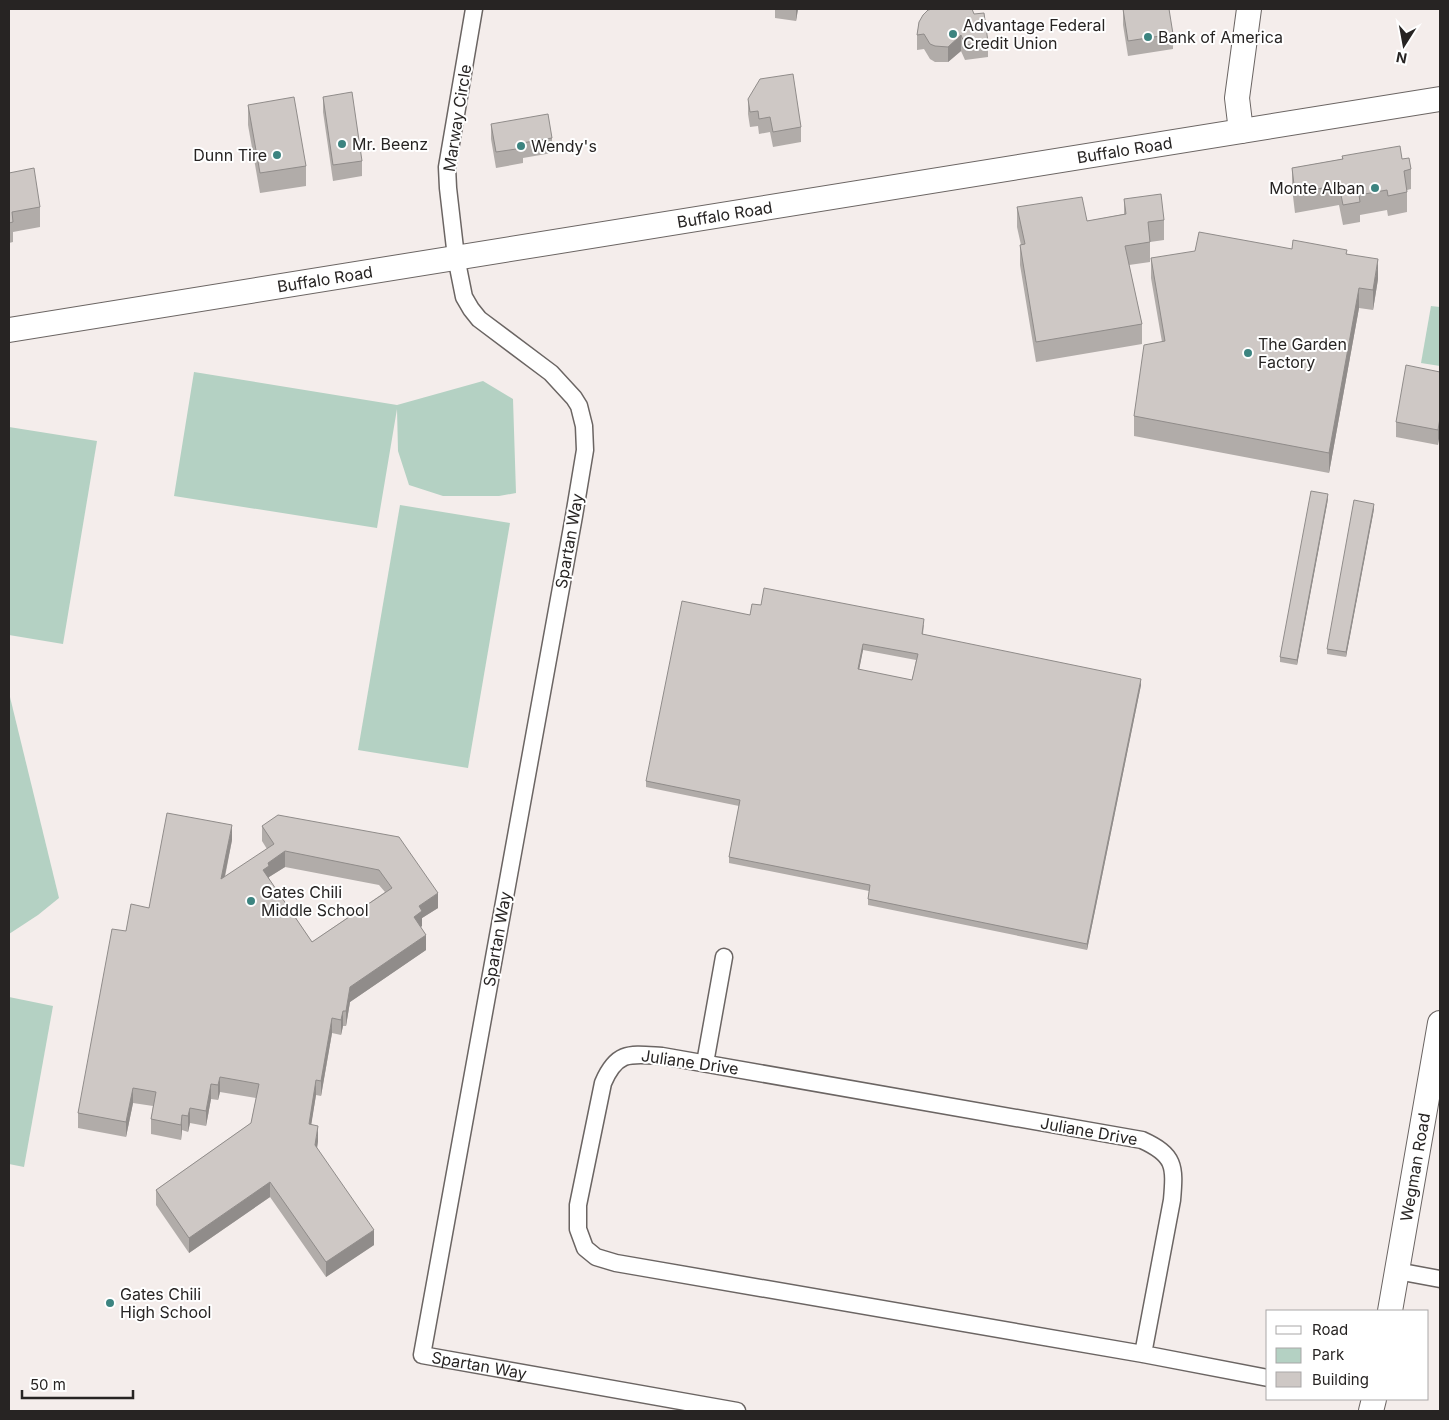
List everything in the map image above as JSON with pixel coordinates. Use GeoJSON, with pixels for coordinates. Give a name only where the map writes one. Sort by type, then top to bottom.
{"type":"FeatureCollection","features":[{"type":"Feature","properties":{"kind":"main road"},"geometry":{"type":"LineString","coordinates":[[1241,131],[1237,98],[1249,9]]}},
{"type":"Feature","properties":{"kind":"main road","name":"Buffalo Road"},"geometry":{"type":"LineString","coordinates":[[9,330],[1440,99]]}},
{"type":"Feature","properties":{"kind":"main road","name":"Wegman Road"},"geometry":{"type":"LineString","coordinates":[[1390,1310],[1440,1023]]}},
{"type":"Feature","properties":{"kind":"street","name":"Marway Circle"},"geometry":{"type":"LineString","coordinates":[[456,257],[447,166],[474,9]]}},
{"type":"Feature","properties":{"kind":"street","name":"Spartan Way"},"geometry":{"type":"LineString","coordinates":[[456,257],[464,297],[479,319],[551,372],[574,398],[579,406],[584,426],[585,450],[422,1355],[737,1411]]}},
{"type":"Feature","properties":{"kind":"street"},"geometry":{"type":"LineString","coordinates":[[705,1064],[724,957]]}},
{"type":"Feature","properties":{"kind":"street","name":"Juliane Drive"},"geometry":{"type":"LineString","coordinates":[[1143,1354],[1172,1200],[1174,1176],[1169,1159],[1158,1148],[1142,1140],[662,1056],[632,1054],[620,1058],[609,1069],[603,1083],[578,1205],[578,1229],[585,1248],[596,1257],[626,1265],[1143,1354],[1266,1378]]}},
{"type":"Feature","properties":{"kind":"street"},"geometry":{"type":"LineString","coordinates":[[1397,1271],[1440,1279]]}},
{"type":"Feature","properties":{"kind":"green space"},"geometry":{"type":"Polygon","coordinates":[[[1431,306],[1440,307],[1440,366],[1421,363],[1431,306]]]}},
{"type":"Feature","properties":{"kind":"green space"},"geometry":{"type":"Polygon","coordinates":[[[194,372],[397,405],[483,381],[513,399],[516,493],[499,496],[443,496],[409,485],[398,451],[397,409],[377,528],[174,496],[194,372]]]}},
{"type":"Feature","properties":{"kind":"green space"},"geometry":{"type":"Polygon","coordinates":[[[9,427],[97,441],[63,644],[9,635],[9,427]]]}},
{"type":"Feature","properties":{"kind":"green space"},"geometry":{"type":"Polygon","coordinates":[[[400,505],[510,523],[468,768],[358,750],[400,505]]]}},
{"type":"Feature","properties":{"kind":"green space"},"geometry":{"type":"Polygon","coordinates":[[[9,693],[59,898],[38,915],[9,934],[9,693]]]}},
{"type":"Feature","properties":{"kind":"green space"},"geometry":{"type":"Polygon","coordinates":[[[9,997],[53,1006],[24,1167],[9,1164],[9,997]]]}},
{"type":"Feature","properties":{"kind":"building"},"geometry":{"type":"Polygon","coordinates":[[[932,9],[972,9],[974,14],[984,13],[988,42],[965,45],[961,35],[948,47],[930,44],[924,34],[917,35],[919,22],[923,15],[932,9]]]}},
{"type":"Feature","properties":{"kind":"building"},"geometry":{"type":"Polygon","coordinates":[[[1123,9],[1169,9],[1173,34],[1128,41],[1123,9]]]}},
{"type":"Feature","properties":{"kind":"building"},"geometry":{"type":"Polygon","coordinates":[[[793,74],[801,127],[773,132],[770,117],[759,119],[758,111],[750,112],[748,99],[760,79],[793,74]]]}},
{"type":"Feature","properties":{"kind":"building","name":"Mr. Beenz"},"geometry":{"type":"Polygon","coordinates":[[[352,92],[362,161],[333,165],[323,97],[352,92]]]}},
{"type":"Feature","properties":{"kind":"building","name":"Dunn Tire"},"geometry":{"type":"Polygon","coordinates":[[[294,97],[306,166],[260,173],[248,105],[294,97]]]}},
{"type":"Feature","properties":{"kind":"building"},"geometry":{"type":"Polygon","coordinates":[[[548,114],[552,138],[522,143],[523,148],[496,152],[491,124],[548,114]]]}},
{"type":"Feature","properties":{"kind":"building"},"geometry":{"type":"Polygon","coordinates":[[[1400,146],[1402,159],[1409,158],[1411,169],[1404,171],[1407,192],[1388,196],[1387,190],[1359,195],[1360,202],[1343,205],[1339,185],[1295,193],[1292,168],[1343,159],[1342,156],[1400,146]]]}},
{"type":"Feature","properties":{"kind":"building"},"geometry":{"type":"Polygon","coordinates":[[[34,168],[40,207],[12,212],[13,222],[9,223],[9,173],[34,168]]]}},
{"type":"Feature","properties":{"kind":"building"},"geometry":{"type":"Polygon","coordinates":[[[1161,194],[1164,220],[1148,222],[1150,242],[1125,246],[1142,324],[1036,342],[1020,245],[1025,244],[1017,207],[1082,197],[1087,221],[1126,214],[1124,199],[1161,194]]]}},
{"type":"Feature","properties":{"kind":"building"},"geometry":{"type":"Polygon","coordinates":[[[1199,232],[1292,249],[1293,240],[1347,250],[1346,254],[1378,259],[1373,290],[1359,288],[1329,453],[1134,416],[1144,345],[1165,341],[1151,258],[1195,251],[1199,232]]]}},
{"type":"Feature","properties":{"kind":"building"},"geometry":{"type":"Polygon","coordinates":[[[1406,365],[1440,372],[1440,418],[1438,430],[1396,422],[1406,365]]]}},
{"type":"Feature","properties":{"kind":"building"},"geometry":{"type":"Polygon","coordinates":[[[1311,491],[1328,494],[1297,660],[1280,657],[1311,491]]]}},
{"type":"Feature","properties":{"kind":"building"},"geometry":{"type":"Polygon","coordinates":[[[1354,500],[1374,504],[1346,652],[1327,649],[1354,500]]]}},
{"type":"Feature","properties":{"kind":"building"},"geometry":{"type":"Polygon","coordinates":[[[764,588],[924,619],[922,634],[1141,679],[1087,944],[868,899],[870,885],[729,857],[740,800],[646,781],[682,601],[750,615],[752,604],[761,605],[764,588]],[[863,644],[858,669],[912,680],[918,654],[863,644]]]}},
{"type":"Feature","properties":{"kind":"building","name":"Gates Chili Middle School"},"geometry":{"type":"Polygon","coordinates":[[[167,813],[232,825],[221,879],[274,844],[262,826],[278,815],[399,837],[438,893],[419,906],[422,911],[414,917],[426,935],[350,987],[346,1011],[343,1011],[341,1020],[332,1018],[321,1081],[316,1080],[309,1124],[318,1126],[315,1145],[374,1230],[326,1262],[270,1182],[189,1238],[156,1190],[251,1123],[259,1084],[220,1077],[218,1085],[211,1084],[206,1111],[190,1108],[188,1116],[182,1115],[181,1125],[151,1119],[156,1092],[133,1088],[126,1122],[78,1113],[112,929],[126,931],[131,904],[149,908],[167,813]],[[285,851],[268,863],[269,866],[263,870],[312,942],[392,888],[379,870],[285,851]]]}},
{"type":"Feature","properties":{"kind":"place","name":"Advantage Federal Credit Union"},"geometry":{"type":"Point","coordinates":[953,34]}},
{"type":"Feature","properties":{"kind":"place","name":"Bank of America"},"geometry":{"type":"Point","coordinates":[1148,37]}},
{"type":"Feature","properties":{"kind":"place","name":"Mr. Beenz"},"geometry":{"type":"Point","coordinates":[342,144]}},
{"type":"Feature","properties":{"kind":"place","name":"Wendy's"},"geometry":{"type":"Point","coordinates":[521,146]}},
{"type":"Feature","properties":{"kind":"place","name":"Dunn Tire"},"geometry":{"type":"Point","coordinates":[277,155]}},
{"type":"Feature","properties":{"kind":"place","name":"Monte Alban"},"geometry":{"type":"Point","coordinates":[1375,188]}},
{"type":"Feature","properties":{"kind":"place","name":"The Garden Factory"},"geometry":{"type":"Point","coordinates":[1248,353]}},
{"type":"Feature","properties":{"kind":"place","name":"Gates Chili Middle School"},"geometry":{"type":"Point","coordinates":[251,901]}},
{"type":"Feature","properties":{"kind":"place","name":"Gates Chili High School"},"geometry":{"type":"Point","coordinates":[110,1303]}}]}
